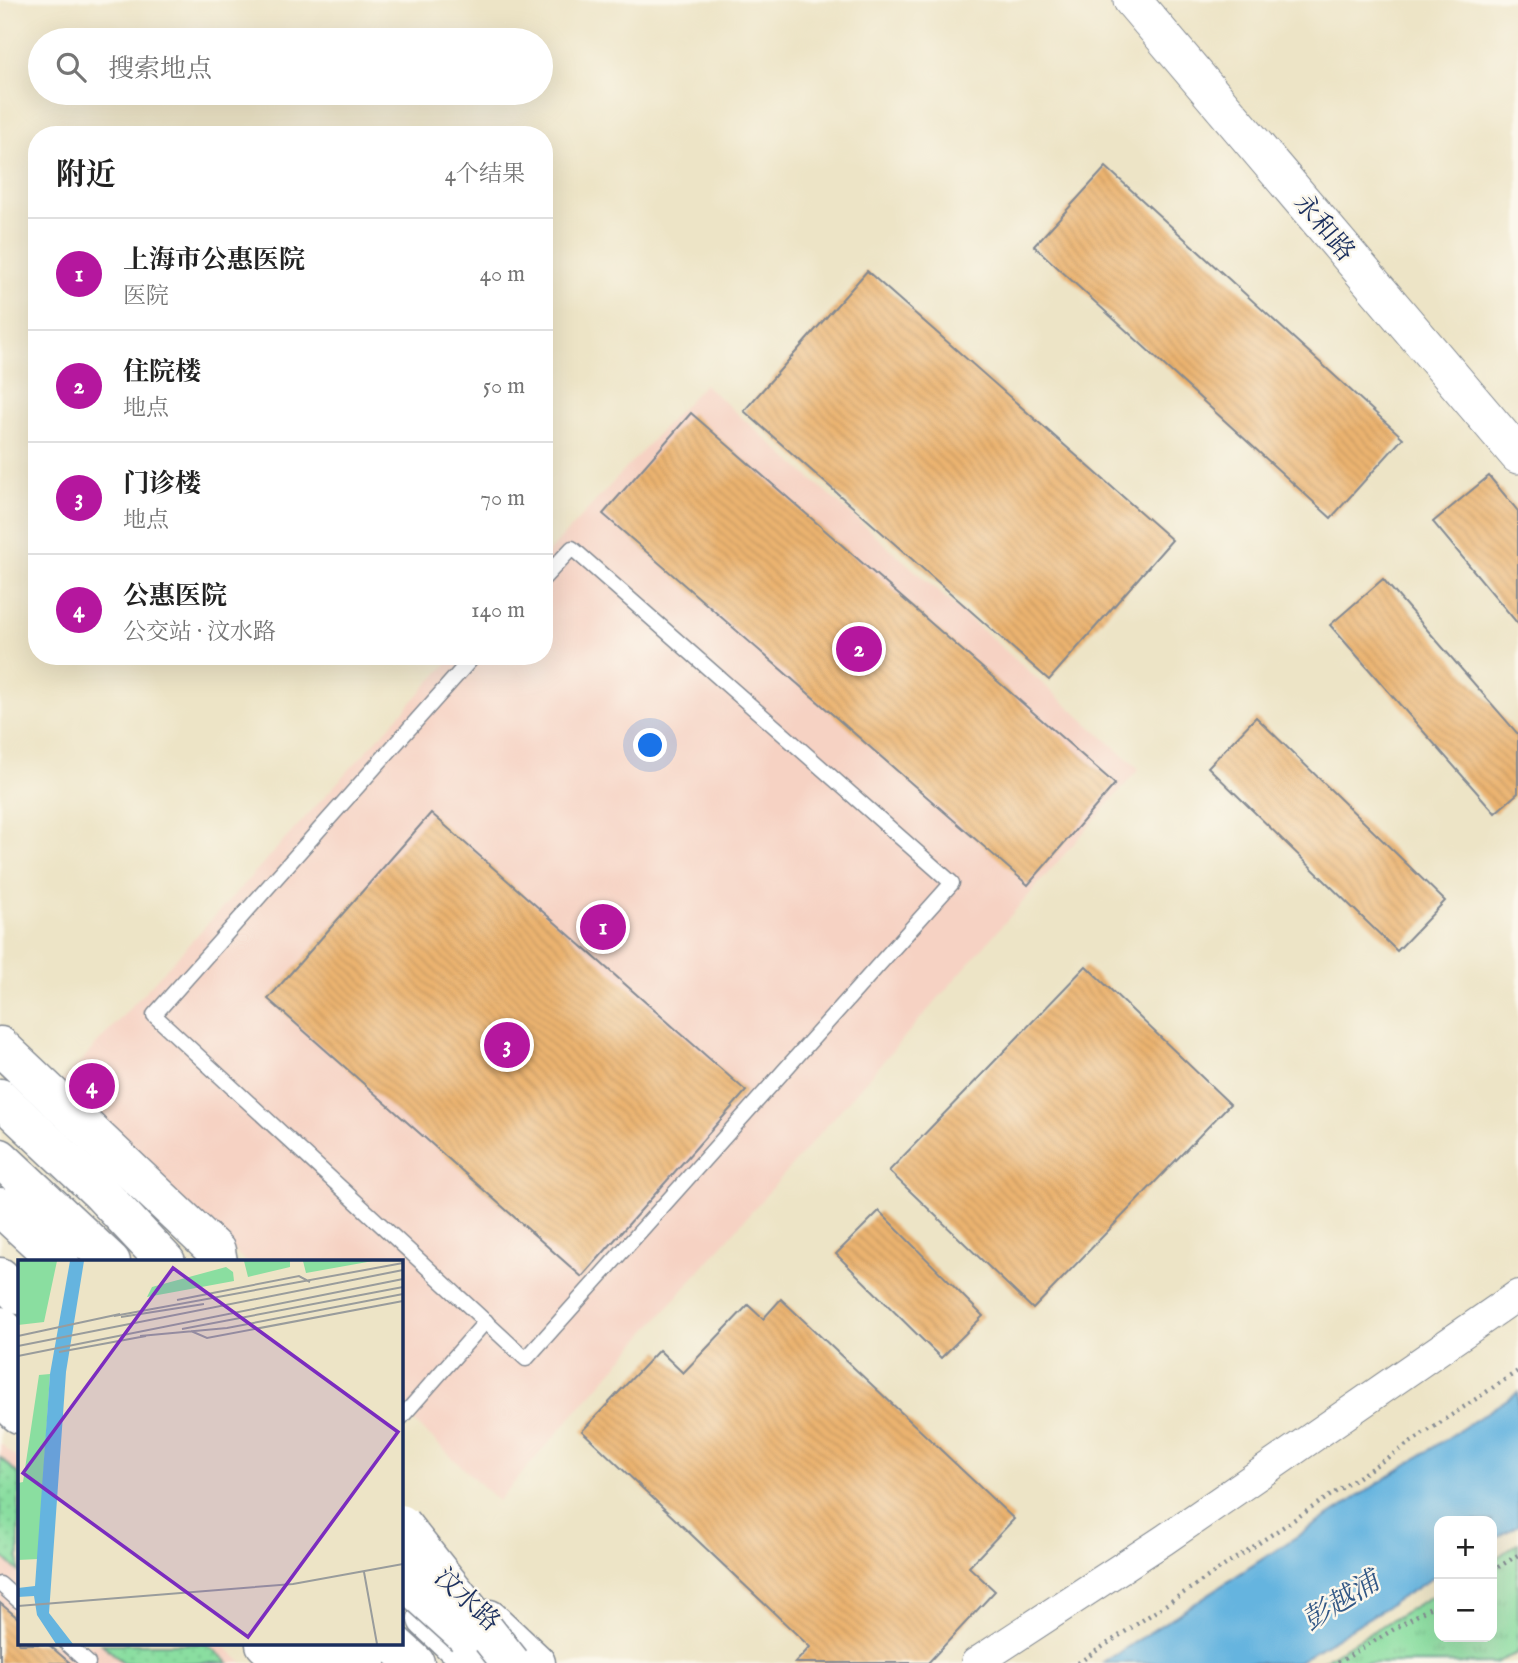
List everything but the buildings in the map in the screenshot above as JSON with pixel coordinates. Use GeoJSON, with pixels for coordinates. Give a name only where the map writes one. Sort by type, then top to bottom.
{"type":"FeatureCollection","features":[{"type":"Feature","properties":{"kind":"main road"},"geometry":{"type":"LineString","coordinates":[[0,1046],[216,1251],[218,1260]]}},
{"type":"Feature","properties":{"kind":"main road"},"geometry":{"type":"LineString","coordinates":[[0,1098],[100,1192],[164,1260]]}},
{"type":"Feature","properties":{"kind":"main road"},"geometry":{"type":"LineString","coordinates":[[0,1158],[109,1260]]}},
{"type":"Feature","properties":{"kind":"main road"},"geometry":{"type":"LineString","coordinates":[[0,1207],[58,1260]]}},
{"type":"Feature","properties":{"kind":"main road"},"geometry":{"type":"LineString","coordinates":[[0,1224],[39,1260]]}},
{"type":"Feature","properties":{"kind":"main road"},"geometry":{"type":"LineString","coordinates":[[0,1256],[18,1273]]}},
{"type":"Feature","properties":{"kind":"main road"},"geometry":{"type":"LineString","coordinates":[[0,1277],[18,1294]]}},
{"type":"Feature","properties":{"kind":"main road"},"geometry":{"type":"LineString","coordinates":[[0,1326],[18,1342]]}},
{"type":"Feature","properties":{"kind":"main road"},"geometry":{"type":"LineString","coordinates":[[0,1362],[18,1379]]}},
{"type":"Feature","properties":{"kind":"main road"},"geometry":{"type":"LineString","coordinates":[[0,1396],[18,1413]]}},
{"type":"Feature","properties":{"kind":"main road"},"geometry":{"type":"LineString","coordinates":[[402,1525],[511,1663]]}},
{"type":"Feature","properties":{"kind":"main road","name":"汶水路"},"geometry":{"type":"LineString","coordinates":[[402,1536],[536,1663]]}},
{"type":"Feature","properties":{"kind":"main road"},"geometry":{"type":"LineString","coordinates":[[402,1578],[494,1663]]}},
{"type":"Feature","properties":{"kind":"main road"},"geometry":{"type":"LineString","coordinates":[[402,1596],[455,1656]]}},
{"type":"Feature","properties":{"kind":"main road"},"geometry":{"type":"LineString","coordinates":[[402,1628],[455,1656],[530,1663]]}},
{"type":"Feature","properties":{"kind":"main road"},"geometry":{"type":"LineString","coordinates":[[267,1646],[285,1663]]}},
{"type":"Feature","properties":{"kind":"main road"},"geometry":{"type":"LineString","coordinates":[[302,1646],[320,1663]]}},
{"type":"Feature","properties":{"kind":"main road"},"geometry":{"type":"LineString","coordinates":[[348,1646],[367,1663]]}},
{"type":"Feature","properties":{"kind":"main road"},"geometry":{"type":"LineString","coordinates":[[396,1646],[415,1663]]}},
{"type":"Feature","properties":{"kind":"street","name":"永和路"},"geometry":{"type":"LineString","coordinates":[[1132,0],[1518,455]]}},
{"type":"Feature","properties":{"kind":"street"},"geometry":{"type":"LineString","coordinates":[[976,1663],[1164,1540],[1518,1296]]}},
{"type":"Feature","properties":{"kind":"lane"},"geometry":{"type":"LineString","coordinates":[[466,665],[154,1015],[526,1359],[952,883],[572,548],[553,568]]}},
{"type":"Feature","properties":{"kind":"lane"},"geometry":{"type":"LineString","coordinates":[[402,1418],[486,1321]]}},
{"type":"Feature","properties":{"kind":"lane"},"geometry":{"type":"LineString","coordinates":[[0,1584],[18,1600]]}},
{"type":"Feature","properties":{"kind":"lane"},"geometry":{"type":"LineString","coordinates":[[69,1646],[88,1663]]}},
{"type":"Feature","properties":{"kind":"path"},"geometry":{"type":"LineString","coordinates":[[1078,1663],[1518,1371]]}},
{"type":"Feature","properties":{"kind":"path"},"geometry":{"type":"LineString","coordinates":[[1497,1568],[1518,1555]]}},
{"type":"Feature","properties":{"kind":"path"},"geometry":{"type":"LineString","coordinates":[[1338,1663],[1434,1605]]}},
{"type":"Feature","properties":{"kind":"shaded area"},"geometry":{"type":"Polygon","coordinates":[[[704,384],[1139,769],[498,1501],[402,1410],[402,1260],[244,1260],[59,1085],[446,665],[553,665],[553,547],[704,384]]]}},
{"type":"Feature","properties":{"kind":"shaded area"},"geometry":{"type":"Polygon","coordinates":[[[0,1443],[18,1459],[18,1646],[224,1646],[243,1663],[0,1663],[0,1443]]]}},
{"type":"Feature","properties":{"kind":"green space"},"geometry":{"type":"Polygon","coordinates":[[[0,1457],[18,1474],[18,1571],[0,1554],[0,1457]]]}},
{"type":"Feature","properties":{"kind":"green space"},"geometry":{"type":"Polygon","coordinates":[[[1518,1543],[1518,1653],[1495,1663],[1319,1663],[1434,1595],[1434,1642],[1497,1642],[1497,1558],[1518,1543]]]}},
{"type":"Feature","properties":{"kind":"green space"},"geometry":{"type":"Polygon","coordinates":[[[104,1646],[209,1646],[229,1663],[124,1663],[104,1646]]]}},
{"type":"Feature","properties":{"kind":"water","name":"彭越浦"},"geometry":{"type":"Polygon","coordinates":[[[1518,1392],[1518,1525],[1497,1538],[1497,1516],[1434,1516],[1434,1577],[1296,1663],[1103,1663],[1518,1392]]]}},
{"type":"Feature","properties":{"kind":"place","name":"住院楼"},"geometry":{"type":"Point","coordinates":[859,649]}},
{"type":"Feature","properties":{"kind":"place","name":"上海市公惠医院"},"geometry":{"type":"Point","coordinates":[603,927]}},
{"type":"Feature","properties":{"kind":"place","name":"门诊楼"},"geometry":{"type":"Point","coordinates":[507,1045]}},
{"type":"Feature","properties":{"kind":"place","name":"公惠医院"},"geometry":{"type":"Point","coordinates":[92,1086]}}]}
